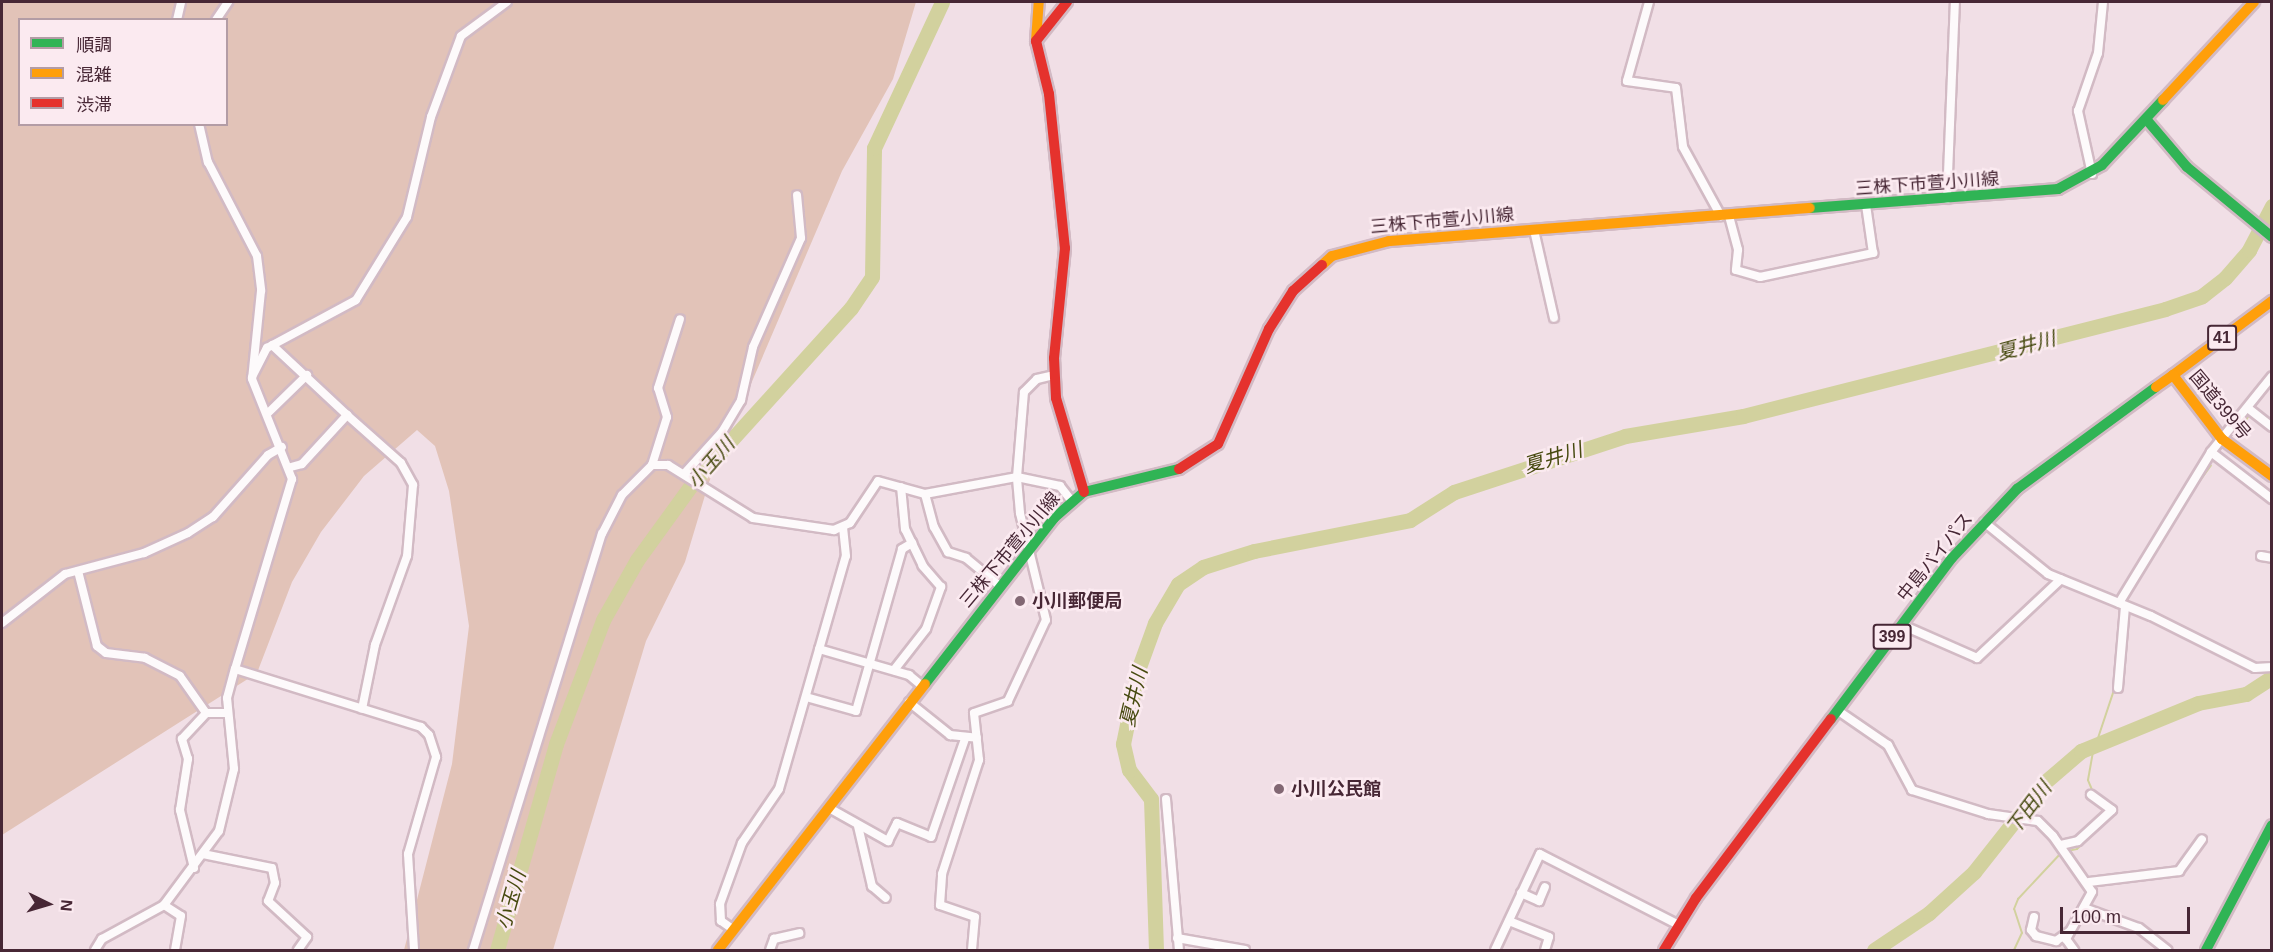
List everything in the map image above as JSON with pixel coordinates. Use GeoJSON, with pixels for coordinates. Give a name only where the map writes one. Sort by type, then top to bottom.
{"type":"FeatureCollection","features":[{"type":"Feature","properties":{"kind":"main road"},"geometry":{"type":"LineString","coordinates":[[1039,2],[1036,41],[1049,94],[1065,242],[1054,375],[1084,492]]}},
{"type":"Feature","properties":{"kind":"main road"},"geometry":{"type":"LineString","coordinates":[[1036,41],[1067,2]]}},
{"type":"Feature","properties":{"kind":"main road","name":"三株下市萱小川線"},"geometry":{"type":"LineString","coordinates":[[718,951],[1029,547],[1071,500],[1084,492],[1205,458],[1223,435],[1275,319],[1299,285],[1332,256],[1389,241],[2058,189],[2092,174],[2254,2]]}},
{"type":"Feature","properties":{"kind":"main road"},"geometry":{"type":"LineString","coordinates":[[2146,119],[2218,195],[2271,237]]}},
{"type":"Feature","properties":{"kind":"main road","name":"41"},"geometry":{"type":"LineString","coordinates":[[2173,375],[2271,301]]}},
{"type":"Feature","properties":{"kind":"main road","name":"国道399号"},"geometry":{"type":"LineString","coordinates":[[2173,375],[2222,439],[2271,476]]}},
{"type":"Feature","properties":{"kind":"main road","name":"中島バイパス"},"geometry":{"type":"LineString","coordinates":[[1664,951],[1677,924],[1837,710],[1984,522],[2025,483],[2173,375]]}},
{"type":"Feature","properties":{"kind":"main road"},"geometry":{"type":"LineString","coordinates":[[2206,951],[2271,825]]}},
{"type":"Feature","properties":{"kind":"street"},"geometry":{"type":"LineString","coordinates":[[177,18],[181,2]]}},
{"type":"Feature","properties":{"kind":"street"},"geometry":{"type":"LineString","coordinates":[[217,18],[228,2]]}},
{"type":"Feature","properties":{"kind":"street"},"geometry":{"type":"LineString","coordinates":[[252,379],[272,345],[356,300],[407,217],[431,117],[460,36],[507,2]]}},
{"type":"Feature","properties":{"kind":"street"},"geometry":{"type":"LineString","coordinates":[[1648,2],[1627,81],[1676,88],[1683,147],[1725,216],[1738,250],[1736,270],[1760,277],[1873,253],[1866,205]]}},
{"type":"Feature","properties":{"kind":"street"},"geometry":{"type":"LineString","coordinates":[[1947,199],[1955,2]]}},
{"type":"Feature","properties":{"kind":"street"},"geometry":{"type":"LineString","coordinates":[[2092,174],[2078,123],[2082,98],[2098,53],[2103,2]]}},
{"type":"Feature","properties":{"kind":"street"},"geometry":{"type":"LineString","coordinates":[[95,951],[102,939],[164,905],[194,868],[227,811],[234,769],[228,713],[235,669],[292,492],[291,467],[252,379],[261,272],[208,162],[199,126]]}},
{"type":"Feature","properties":{"kind":"street"},"geometry":{"type":"LineString","coordinates":[[686,476],[722,432],[741,400],[753,347],[801,238],[797,195]]}},
{"type":"Feature","properties":{"kind":"street"},"geometry":{"type":"LineString","coordinates":[[1534,230],[1554,318]]}},
{"type":"Feature","properties":{"kind":"street"},"geometry":{"type":"LineString","coordinates":[[472,951],[602,534],[622,495],[652,465],[667,417],[658,388],[680,319]]}},
{"type":"Feature","properties":{"kind":"street"},"geometry":{"type":"LineString","coordinates":[[272,345],[308,375],[347,415],[402,463],[415,495],[407,556],[375,645],[362,709]]}},
{"type":"Feature","properties":{"kind":"street"},"geometry":{"type":"LineString","coordinates":[[267,414],[308,375]]}},
{"type":"Feature","properties":{"kind":"street"},"geometry":{"type":"LineString","coordinates":[[972,951],[975,917],[940,905],[942,874],[979,760],[974,713],[1008,701],[1046,620],[1029,547],[1017,477],[1024,392],[1037,379],[1054,375]]}},
{"type":"Feature","properties":{"kind":"street"},"geometry":{"type":"LineString","coordinates":[[2118,688],[2122,604],[2211,452],[2251,411],[2271,377]]}},
{"type":"Feature","properties":{"kind":"street"},"geometry":{"type":"LineString","coordinates":[[2251,411],[2271,427]]}},
{"type":"Feature","properties":{"kind":"street"},"geometry":{"type":"LineString","coordinates":[[291,467],[302,464],[347,415]]}},
{"type":"Feature","properties":{"kind":"street"},"geometry":{"type":"LineString","coordinates":[[2,623],[48,585],[78,571],[144,553],[188,533],[213,517],[268,455],[282,447]]}},
{"type":"Feature","properties":{"kind":"street"},"geometry":{"type":"LineString","coordinates":[[2211,452],[2271,499]]}},
{"type":"Feature","properties":{"kind":"street"},"geometry":{"type":"LineString","coordinates":[[652,465],[668,465],[722,500],[764,521],[843,528]]}},
{"type":"Feature","properties":{"kind":"street"},"geometry":{"type":"LineString","coordinates":[[734,930],[721,921],[719,910],[731,867],[779,789],[846,556],[843,528],[871,486],[885,481],[925,494],[1017,477],[1060,486],[1071,500]]}},
{"type":"Feature","properties":{"kind":"street"},"geometry":{"type":"LineString","coordinates":[[894,670],[926,629],[941,587],[912,543],[901,487]]}},
{"type":"Feature","properties":{"kind":"street"},"geometry":{"type":"LineString","coordinates":[[925,494],[934,527],[948,552],[966,558],[1000,586]]}},
{"type":"Feature","properties":{"kind":"street"},"geometry":{"type":"LineString","coordinates":[[1984,522],[2061,579],[2122,604],[2255,668],[2271,667]]}},
{"type":"Feature","properties":{"kind":"street"},"geometry":{"type":"LineString","coordinates":[[806,697],[856,711],[902,549],[912,543]]}},
{"type":"Feature","properties":{"kind":"street"},"geometry":{"type":"LineString","coordinates":[[2261,556],[2271,558]]}},
{"type":"Feature","properties":{"kind":"street"},"geometry":{"type":"LineString","coordinates":[[78,571],[97,646],[106,653],[145,658],[180,676],[206,713]]}},
{"type":"Feature","properties":{"kind":"street"},"geometry":{"type":"LineString","coordinates":[[1902,625],[1977,658],[2061,579]]}},
{"type":"Feature","properties":{"kind":"street"},"geometry":{"type":"LineString","coordinates":[[819,650],[894,670],[922,686]]}},
{"type":"Feature","properties":{"kind":"street"},"geometry":{"type":"LineString","coordinates":[[235,669],[421,727],[435,745],[431,786],[419,807],[408,854],[414,951]]}},
{"type":"Feature","properties":{"kind":"street"},"geometry":{"type":"LineString","coordinates":[[909,702],[950,735],[965,739],[977,738]]}},
{"type":"Feature","properties":{"kind":"street"},"geometry":{"type":"LineString","coordinates":[[1837,710],[1888,745],[1912,790],[2008,816],[2038,821],[2065,849],[2089,882],[2092,898],[2087,909],[2069,932],[2056,941],[2036,936],[2031,930],[2034,917]]}},
{"type":"Feature","properties":{"kind":"street"},"geometry":{"type":"LineString","coordinates":[[194,868],[180,810],[188,759],[183,739],[206,713],[228,713]]}},
{"type":"Feature","properties":{"kind":"street"},"geometry":{"type":"LineString","coordinates":[[829,808],[888,841],[897,823],[931,837],[965,739]]}},
{"type":"Feature","properties":{"kind":"street"},"geometry":{"type":"LineString","coordinates":[[2065,849],[2078,841],[2112,810],[2091,795]]}},
{"type":"Feature","properties":{"kind":"street"},"geometry":{"type":"LineString","coordinates":[[1166,798],[1179,951]]}},
{"type":"Feature","properties":{"kind":"street"},"geometry":{"type":"LineString","coordinates":[[858,826],[872,886],[886,898]]}},
{"type":"Feature","properties":{"kind":"street"},"geometry":{"type":"LineString","coordinates":[[2089,882],[2179,871],[2202,839]]}},
{"type":"Feature","properties":{"kind":"street"},"geometry":{"type":"LineString","coordinates":[[203,854],[272,868],[275,883],[268,901],[307,937],[298,951]]}},
{"type":"Feature","properties":{"kind":"street"},"geometry":{"type":"LineString","coordinates":[[1495,951],[1540,854],[1677,924]]}},
{"type":"Feature","properties":{"kind":"street"},"geometry":{"type":"LineString","coordinates":[[1521,893],[1539,901],[1545,887]]}},
{"type":"Feature","properties":{"kind":"street"},"geometry":{"type":"LineString","coordinates":[[164,905],[181,916],[175,951]]}},
{"type":"Feature","properties":{"kind":"street"},"geometry":{"type":"LineString","coordinates":[[2087,909],[2139,928],[2167,951]]}},
{"type":"Feature","properties":{"kind":"street"},"geometry":{"type":"LineString","coordinates":[[1509,921],[1549,937],[1545,951]]}},
{"type":"Feature","properties":{"kind":"street"},"geometry":{"type":"LineString","coordinates":[[2069,932],[2068,946],[2074,951]]}},
{"type":"Feature","properties":{"kind":"street"},"geometry":{"type":"LineString","coordinates":[[770,951],[774,939],[800,933]]}},
{"type":"Feature","properties":{"kind":"street"},"geometry":{"type":"LineString","coordinates":[[1177,938],[1245,951]]}},
{"type":"Feature","properties":{"kind":"shaded area"},"geometry":{"type":"Polygon","coordinates":[[[2,2],[916,2],[893,79],[842,171],[709,482],[685,562],[646,641],[553,950],[404,950],[452,764],[469,626],[449,491],[435,446],[417,430],[364,476],[321,532],[292,582],[257,673],[2,835],[2,2]]]}},
{"type":"Feature","properties":{"kind":"waterway","name":"小玉川"},"geometry":{"type":"LineString","coordinates":[[497,950],[556,744],[603,620],[637,560],[695,480],[851,308],[872,277],[874,148],[942,2]]}},
{"type":"Feature","properties":{"kind":"waterway","name":"夏井川"},"geometry":{"type":"LineString","coordinates":[[1156,950],[1151,799],[1129,770],[1123,744],[1138,670],[1155,623],[1178,584],[1203,567],[1254,551],[1410,520],[1454,492],[1625,436],[1743,416],[2165,309],[2202,296],[2225,278],[2249,250],[2272,206]]}},
{"type":"Feature","properties":{"kind":"waterway"},"geometry":{"type":"LineString","coordinates":[[2237,434],[2262,395]]}},
{"type":"Feature","properties":{"kind":"waterway"},"geometry":{"type":"LineString","coordinates":[[2188,497],[2211,465]]}},
{"type":"Feature","properties":{"kind":"waterway"},"geometry":{"type":"LineString","coordinates":[[2117,657],[2121,606]]}},
{"type":"Feature","properties":{"kind":"waterway","name":"下田川"},"geometry":{"type":"LineString","coordinates":[[1874,950],[1929,913],[1974,872],[2045,782],[2081,751],[2198,703],[2246,694],[2272,677]]}},
{"type":"Feature","properties":{"kind":"waterway"},"geometry":{"type":"LineString","coordinates":[[2096,744],[2115,687]]}},
{"type":"Feature","properties":{"kind":"waterway"},"geometry":{"type":"LineString","coordinates":[[2093,792],[2088,780],[2094,745]]}},
{"type":"Feature","properties":{"kind":"waterway"},"geometry":{"type":"LineString","coordinates":[[2014,950],[2022,933],[2014,909],[2018,899],[2062,852],[2077,849],[2088,838]]}},
{"type":"Feature","properties":{"kind":"traffic: fast"},"geometry":{"type":"LineString","coordinates":[[1810,208],[2058,189],[2102,165],[2163,100]]}},
{"type":"Feature","properties":{"kind":"traffic: fast"},"geometry":{"type":"LineString","coordinates":[[2146,119],[2187,167],[2272,237]]}},
{"type":"Feature","properties":{"kind":"traffic: fast"},"geometry":{"type":"LineString","coordinates":[[1831,719],[1952,558],[2017,489],[2156,387]]}},
{"type":"Feature","properties":{"kind":"traffic: fast"},"geometry":{"type":"LineString","coordinates":[[925,684],[1054,518],[1084,492],[1179,469]]}},
{"type":"Feature","properties":{"kind":"traffic: fast"},"geometry":{"type":"LineString","coordinates":[[2206,950],[2272,825]]}},
{"type":"Feature","properties":{"kind":"traffic: slow"},"geometry":{"type":"LineString","coordinates":[[1036,41],[1039,2]]}},
{"type":"Feature","properties":{"kind":"traffic: slow"},"geometry":{"type":"LineString","coordinates":[[2163,100],[2254,2]]}},
{"type":"Feature","properties":{"kind":"traffic: slow"},"geometry":{"type":"LineString","coordinates":[[1322,265],[1332,256],[1389,241],[1810,208]]}},
{"type":"Feature","properties":{"kind":"traffic: slow"},"geometry":{"type":"LineString","coordinates":[[2173,375],[2272,301]]}},
{"type":"Feature","properties":{"kind":"traffic: slow"},"geometry":{"type":"LineString","coordinates":[[2156,387],[2173,375],[2222,439],[2272,476]]}},
{"type":"Feature","properties":{"kind":"traffic: slow"},"geometry":{"type":"LineString","coordinates":[[718,950],[925,684]]}},
{"type":"Feature","properties":{"kind":"traffic: jam"},"geometry":{"type":"LineString","coordinates":[[1067,2],[1036,41],[1049,94],[1065,248],[1054,358],[1056,398],[1084,492]]}},
{"type":"Feature","properties":{"kind":"traffic: jam"},"geometry":{"type":"LineString","coordinates":[[1179,469],[1218,444],[1269,329],[1293,291],[1322,265]]}},
{"type":"Feature","properties":{"kind":"traffic: jam"},"geometry":{"type":"LineString","coordinates":[[1664,950],[1696,898],[1831,719]]}},
{"type":"Feature","properties":{"kind":"place","name":"小川郵便局"},"geometry":{"type":"Point","coordinates":[1020,601]}},
{"type":"Feature","properties":{"kind":"place","name":"小川公民館"},"geometry":{"type":"Point","coordinates":[1279,789]}}]}
